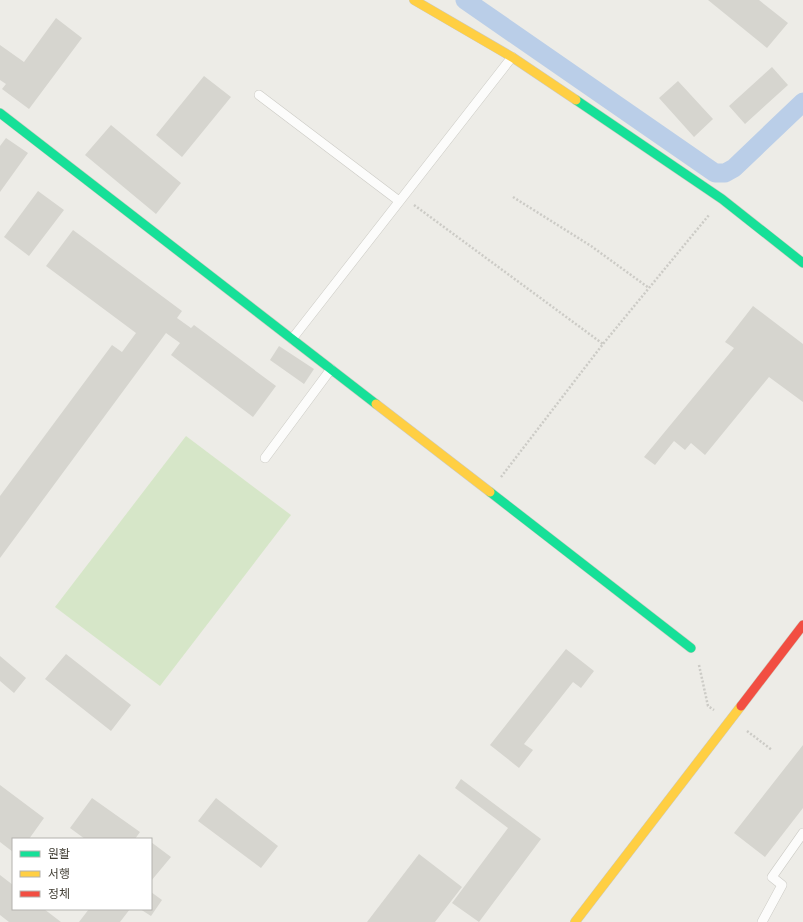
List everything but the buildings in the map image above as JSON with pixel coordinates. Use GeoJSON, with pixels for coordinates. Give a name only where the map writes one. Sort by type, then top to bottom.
{"type":"FeatureCollection","features":[{"type":"Feature","properties":{"kind":"main road"},"geometry":{"type":"LineString","coordinates":[[414,0],[512,57],[722,199],[803,263]]}},
{"type":"Feature","properties":{"kind":"main road"},"geometry":{"type":"LineString","coordinates":[[0,113],[691,648]]}},
{"type":"Feature","properties":{"kind":"main road"},"geometry":{"type":"LineString","coordinates":[[575,922],[803,625]]}},
{"type":"Feature","properties":{"kind":"lane"},"geometry":{"type":"LineString","coordinates":[[292,339],[512,57]]}},
{"type":"Feature","properties":{"kind":"lane"},"geometry":{"type":"LineString","coordinates":[[259,95],[401,199]]}},
{"type":"Feature","properties":{"kind":"lane"},"geometry":{"type":"LineString","coordinates":[[265,458],[331,369]]}},
{"type":"Feature","properties":{"kind":"lane"},"geometry":{"type":"LineString","coordinates":[[762,922],[782,885],[772,877],[803,833]]}},
{"type":"Feature","properties":{"kind":"path"},"geometry":{"type":"LineString","coordinates":[[513,197],[591,246],[649,288]]}},
{"type":"Feature","properties":{"kind":"path"},"geometry":{"type":"LineString","coordinates":[[401,199],[603,344]]}},
{"type":"Feature","properties":{"kind":"path"},"geometry":{"type":"LineString","coordinates":[[489,492],[603,344],[722,199]]}},
{"type":"Feature","properties":{"kind":"green space"},"geometry":{"type":"Polygon","coordinates":[[[186,436],[291,515],[160,686],[55,607],[186,436]]]}},
{"type":"Feature","properties":{"kind":"waterway"},"geometry":{"type":"LineString","coordinates":[[465,0],[715,173],[725,173],[734,168],[803,102]]}},
{"type":"Feature","properties":{"kind":"traffic: fast"},"geometry":{"type":"LineString","coordinates":[[576,100],[722,199],[803,263]]}},
{"type":"Feature","properties":{"kind":"traffic: fast"},"geometry":{"type":"LineString","coordinates":[[0,113],[376,404]]}},
{"type":"Feature","properties":{"kind":"traffic: fast"},"geometry":{"type":"LineString","coordinates":[[490,492],[691,648]]}},
{"type":"Feature","properties":{"kind":"traffic: slow"},"geometry":{"type":"LineString","coordinates":[[414,0],[512,57],[576,100]]}},
{"type":"Feature","properties":{"kind":"traffic: slow"},"geometry":{"type":"LineString","coordinates":[[376,404],[490,492]]}},
{"type":"Feature","properties":{"kind":"traffic: slow"},"geometry":{"type":"LineString","coordinates":[[575,922],[741,706]]}},
{"type":"Feature","properties":{"kind":"traffic: jam"},"geometry":{"type":"LineString","coordinates":[[741,706],[803,625]]}}]}
